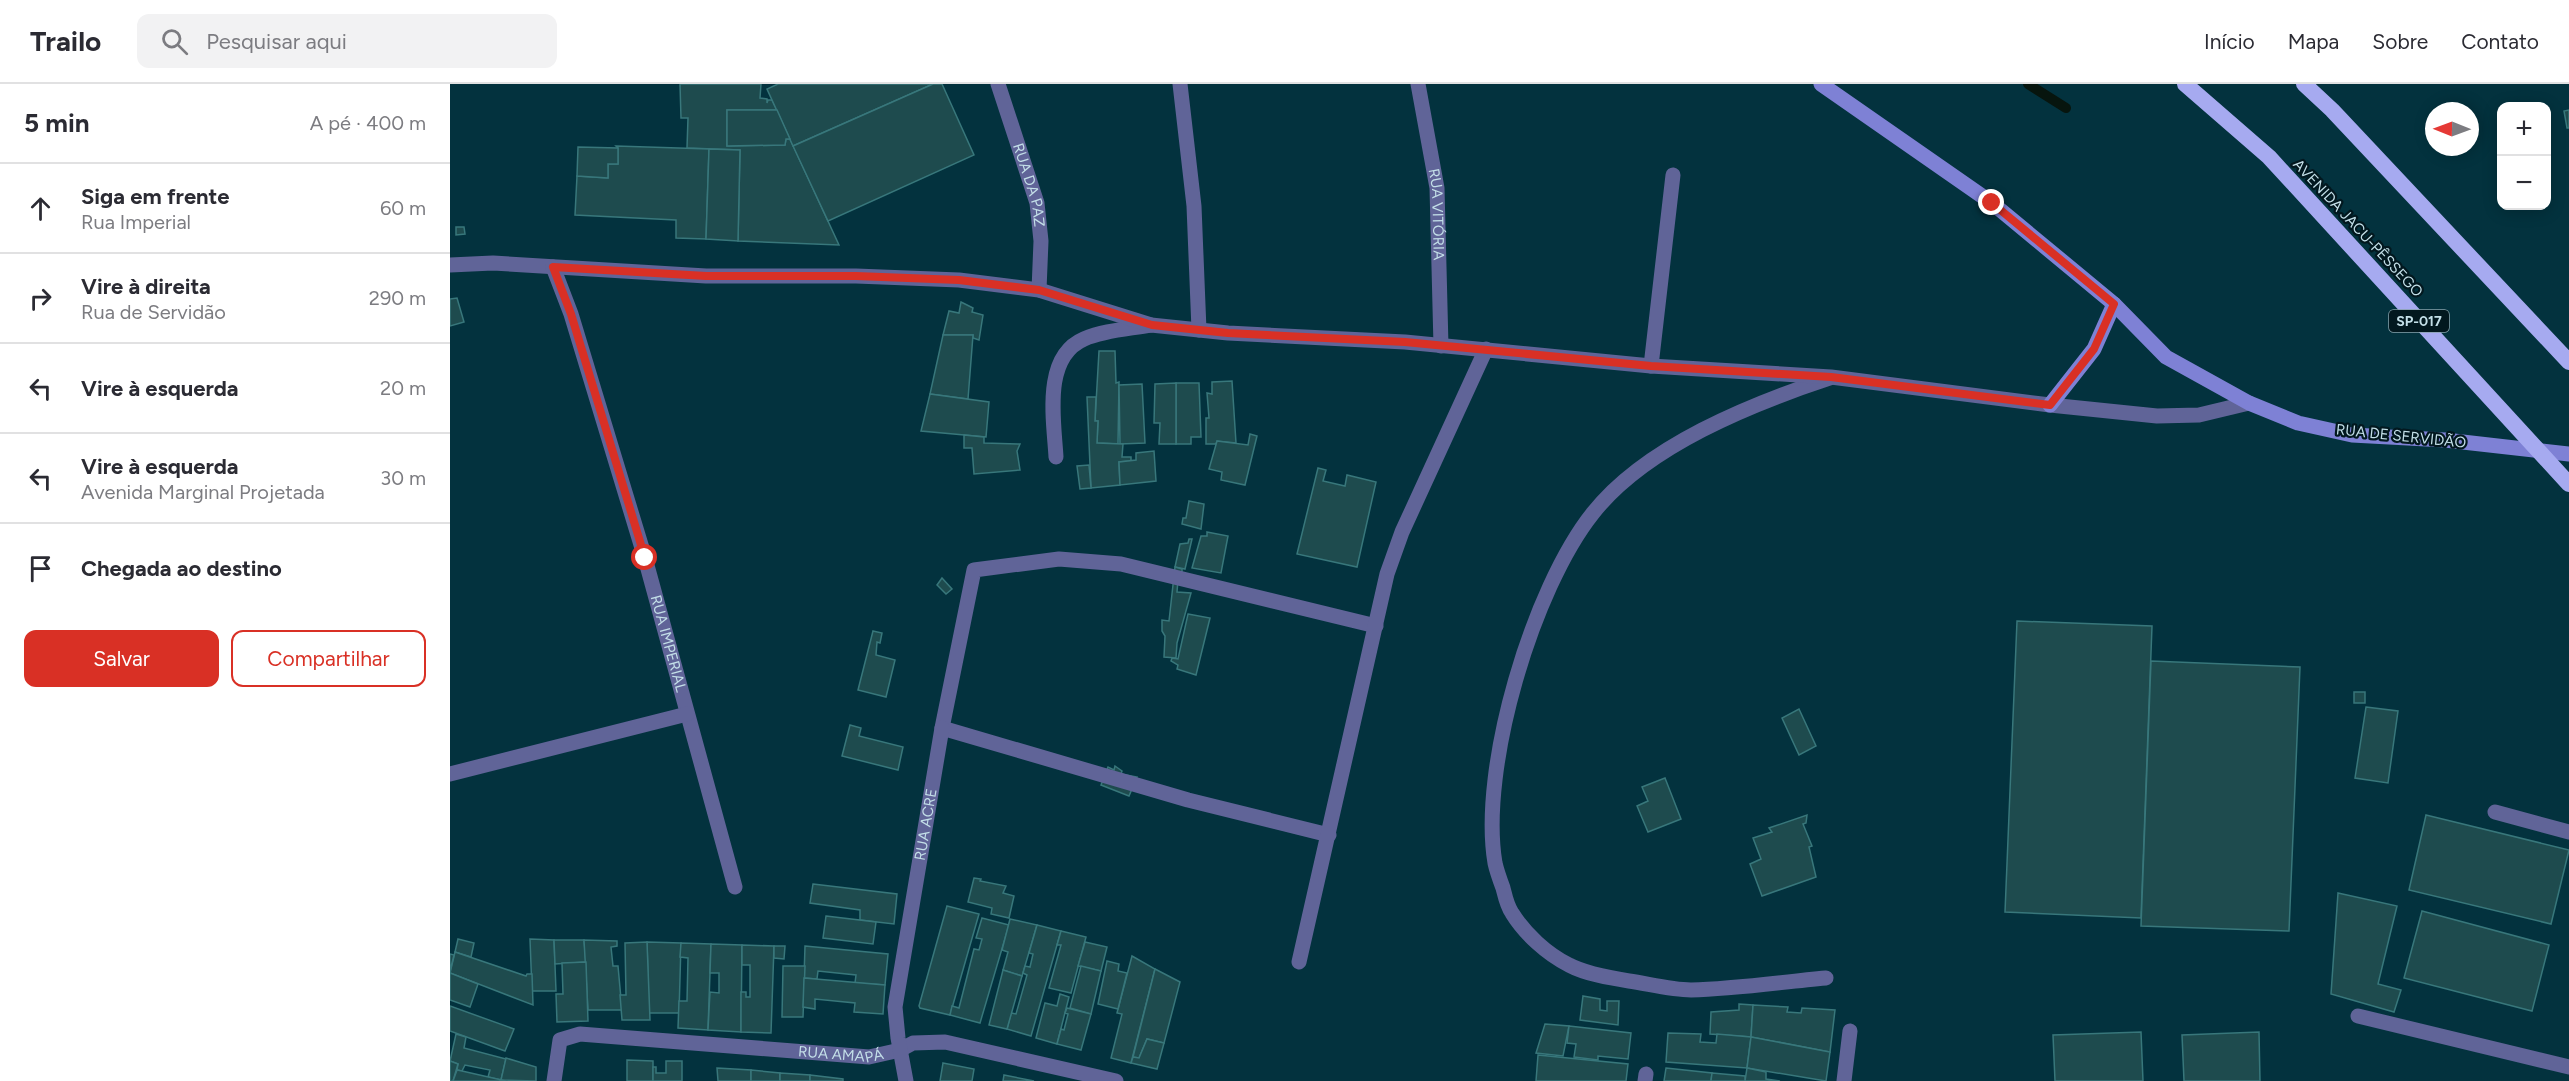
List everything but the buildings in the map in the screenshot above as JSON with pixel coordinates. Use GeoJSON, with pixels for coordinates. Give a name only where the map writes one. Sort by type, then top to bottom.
{"type":"FeatureCollection","features":[{"type":"Feature","properties":{"kind":"highway","name":"AVENIDA JACU-PÊSSEGO"},"geometry":{"type":"LineString","coordinates":[[2185,84],[2269,157],[2569,484]]}},
{"type":"Feature","properties":{"kind":"highway"},"geometry":{"type":"LineString","coordinates":[[2304,84],[2332,110],[2569,362]]}},
{"type":"Feature","properties":{"kind":"main road","name":"RUA DE SERVIDÃO"},"geometry":{"type":"LineString","coordinates":[[1821,84],[1992,203],[2114,304],[2166,357],[2249,403],[2298,423],[2352,435],[2445,441],[2569,454]]}},
{"type":"Feature","properties":{"kind":"main road"},"geometry":{"type":"LineString","coordinates":[[2050,405],[2094,349],[2114,304]]}},
{"type":"Feature","properties":{"kind":"street","name":"RUA DA PAZ"},"geometry":{"type":"LineString","coordinates":[[998,84],[1037,202],[1041,241],[1039,290]]}},
{"type":"Feature","properties":{"kind":"street"},"geometry":{"type":"LineString","coordinates":[[1180,84],[1194,206],[1199,330]]}},
{"type":"Feature","properties":{"kind":"street","name":"RUA VITÓRIA"},"geometry":{"type":"LineString","coordinates":[[1418,84],[1437,188],[1441,346]]}},
{"type":"Feature","properties":{"kind":"street"},"geometry":{"type":"LineString","coordinates":[[1651,366],[1673,175]]}},
{"type":"Feature","properties":{"kind":"street"},"geometry":{"type":"LineString","coordinates":[[450,265],[493,263],[706,276],[856,276],[959,280],[1039,290],[1152,325],[1199,330],[1441,346],[1651,366],[1831,377],[2157,416],[2199,415],[2249,403]]}},
{"type":"Feature","properties":{"kind":"street","name":"RUA IMPERIAL"},"geometry":{"type":"LineString","coordinates":[[553,267],[571,314],[642,547],[735,887]]}},
{"type":"Feature","properties":{"kind":"street"},"geometry":{"type":"LineString","coordinates":[[1056,457],[1054,393],[1059,364],[1069,348],[1083,339],[1101,334],[1152,325]]}},
{"type":"Feature","properties":{"kind":"street"},"geometry":{"type":"LineString","coordinates":[[1299,962],[1387,574],[1402,532],[1486,350]]}},
{"type":"Feature","properties":{"kind":"street"},"geometry":{"type":"LineString","coordinates":[[1826,978],[1689,990],[1612,978],[1569,965],[1538,944],[1510,911],[1495,864],[1492,813],[1501,741],[1515,678],[1540,609],[1557,573],[1593,513],[1628,479],[1677,444],[1764,400],[1831,377]]}},
{"type":"Feature","properties":{"kind":"street","name":"RUA ACRE"},"geometry":{"type":"LineString","coordinates":[[906,1081],[895,1007],[942,728],[974,570],[1059,559],[1121,564],[1376,626]]}},
{"type":"Feature","properties":{"kind":"street"},"geometry":{"type":"LineString","coordinates":[[450,774],[687,714]]}},
{"type":"Feature","properties":{"kind":"street"},"geometry":{"type":"LineString","coordinates":[[942,728],[1188,800],[1329,835]]}},
{"type":"Feature","properties":{"kind":"street"},"geometry":{"type":"LineString","coordinates":[[2495,812],[2569,832]]}},
{"type":"Feature","properties":{"kind":"street"},"geometry":{"type":"LineString","coordinates":[[2358,1016],[2569,1067]]}},
{"type":"Feature","properties":{"kind":"street"},"geometry":{"type":"LineString","coordinates":[[1844,1081],[1850,1031]]}},
{"type":"Feature","properties":{"kind":"street","name":"RUA AMAPÁ"},"geometry":{"type":"LineString","coordinates":[[554,1081],[560,1040],[580,1034],[869,1057],[900,1050],[913,1043],[945,1042],[1116,1081]]}},
{"type":"Feature","properties":{"kind":"waterway"},"geometry":{"type":"LineString","coordinates":[[2028,84],[2066,108]]}},
{"type":"Feature","properties":{"kind":"route"},"geometry":{"type":"LineString","coordinates":[[645,558],[571,314],[553,267],[706,276],[856,276],[959,280],[1039,290],[1152,325],[1228,333],[1405,342],[1651,366],[1831,377],[2050,405],[2094,349],[2114,304],[1992,203]]}}]}
